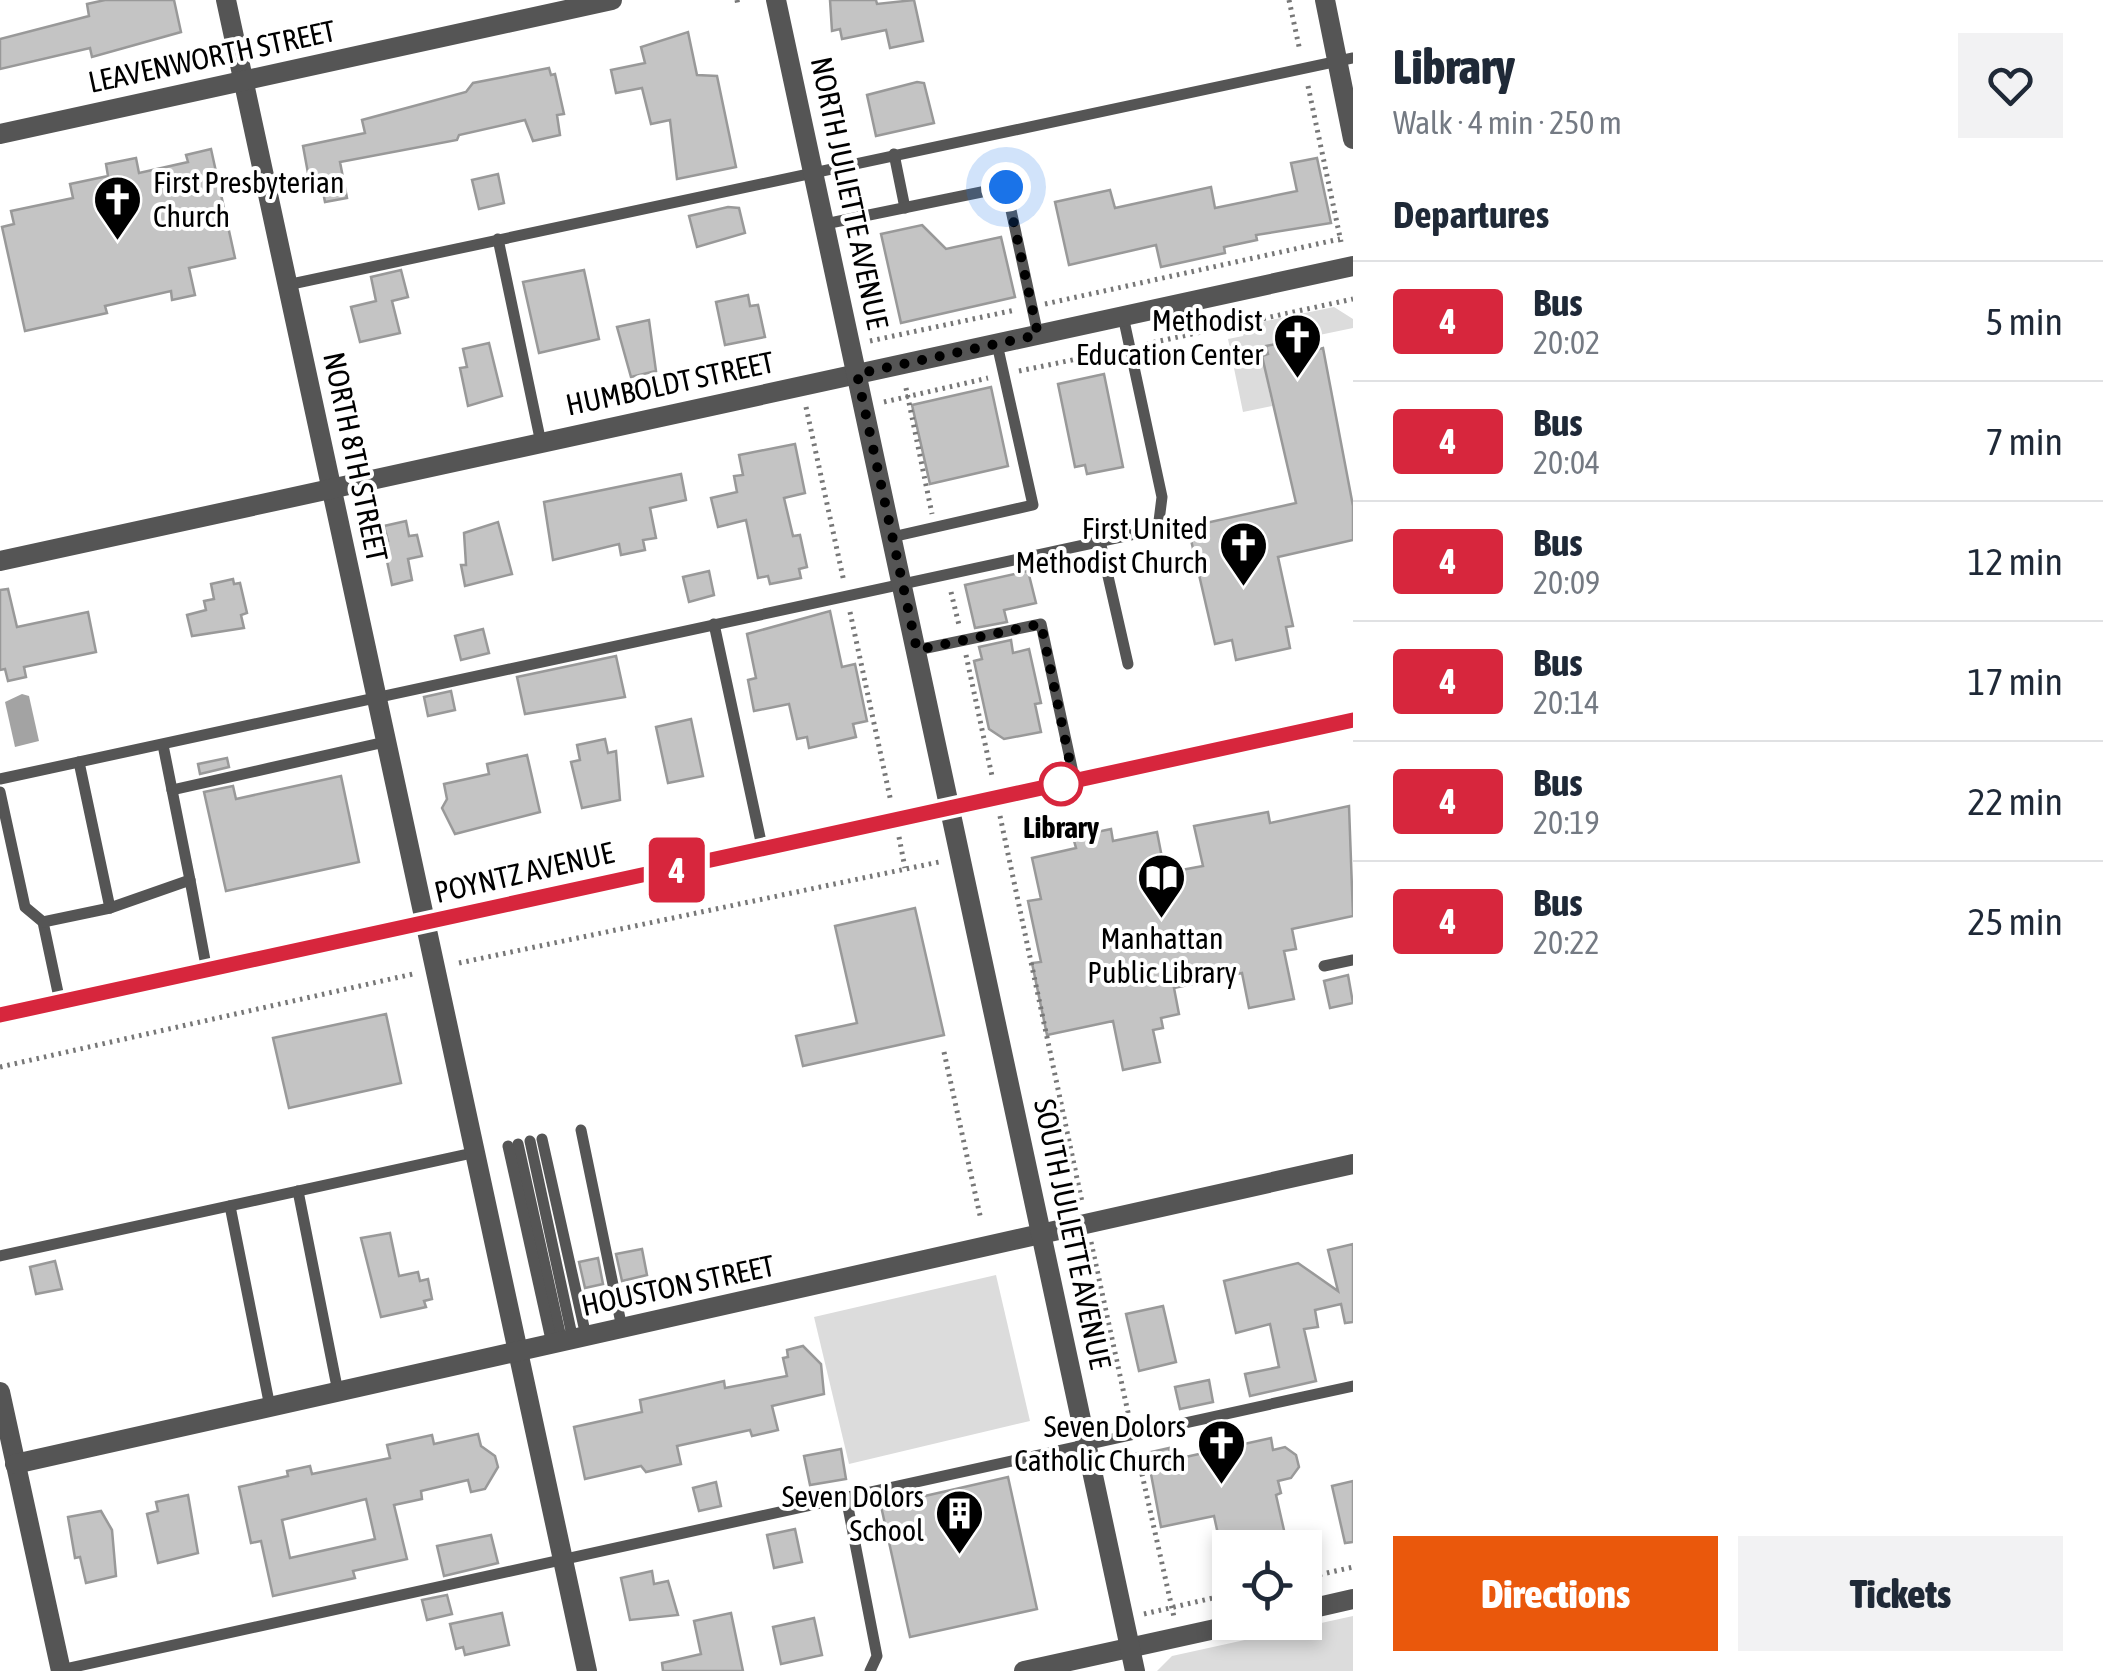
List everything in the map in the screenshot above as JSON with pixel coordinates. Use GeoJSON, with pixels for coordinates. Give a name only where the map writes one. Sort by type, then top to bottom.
{"type":"FeatureCollection","features":[{"type":"Feature","properties":{"kind":"street","name":"NORTH 8TH STREET"},"geometry":{"type":"LineString","coordinates":[[226,0],[587,1671]]}},
{"type":"Feature","properties":{"kind":"street","name":"LEAVENWORTH STREET"},"geometry":{"type":"LineString","coordinates":[[0,134],[612,0]]}},
{"type":"Feature","properties":{"kind":"street","name":"NORTH JULIETTE AVENUE"},"geometry":{"type":"LineString","coordinates":[[776,0],[951,809]]}},
{"type":"Feature","properties":{"kind":"street"},"geometry":{"type":"LineString","coordinates":[[1325,0],[1345,60],[1353,139]]}},
{"type":"Feature","properties":{"kind":"street","name":"HUMBOLDT STREET"},"geometry":{"type":"LineString","coordinates":[[0,561],[1353,266]]}},
{"type":"Feature","properties":{"kind":"street","name":"POYNTZ AVENUE"},"geometry":{"type":"LineString","coordinates":[[0,1015],[425,926],[1353,720]]}},
{"type":"Feature","properties":{"kind":"street","name":"SOUTH JULIETTE AVENUE"},"geometry":{"type":"LineString","coordinates":[[951,809],[1135,1671]]}},
{"type":"Feature","properties":{"kind":"street","name":"HOUSTON STREET"},"geometry":{"type":"LineString","coordinates":[[15,1464],[1353,1164]]}},
{"type":"Feature","properties":{"kind":"street"},"geometry":{"type":"LineString","coordinates":[[0,1392],[61,1670]]}},
{"type":"Feature","properties":{"kind":"street"},"geometry":{"type":"LineString","coordinates":[[1322,1606],[1353,1599]]}},
{"type":"Feature","properties":{"kind":"street"},"geometry":{"type":"LineString","coordinates":[[1024,1671],[1212,1630]]}},
{"type":"Feature","properties":{"kind":"lane"},"geometry":{"type":"LineString","coordinates":[[287,285],[1345,60]]}},
{"type":"Feature","properties":{"kind":"lane"},"geometry":{"type":"LineString","coordinates":[[894,154],[904,208]]}},
{"type":"Feature","properties":{"kind":"lane"},"geometry":{"type":"LineString","coordinates":[[824,224],[1006,187],[1038,335]]}},
{"type":"Feature","properties":{"kind":"lane"},"geometry":{"type":"LineString","coordinates":[[498,239],[540,443]]}},
{"type":"Feature","properties":{"kind":"lane"},"geometry":{"type":"LineString","coordinates":[[0,779],[1158,528],[1162,497],[1123,316]]}},
{"type":"Feature","properties":{"kind":"lane"},"geometry":{"type":"LineString","coordinates":[[892,537],[1033,505],[997,344]]}},
{"type":"Feature","properties":{"kind":"lane"},"geometry":{"type":"LineString","coordinates":[[1100,541],[1128,664]]}},
{"type":"Feature","properties":{"kind":"lane"},"geometry":{"type":"LineString","coordinates":[[714,624],[763,850]]}},
{"type":"Feature","properties":{"kind":"lane"},"geometry":{"type":"LineString","coordinates":[[917,650],[1041,624],[1074,782]]}},
{"type":"Feature","properties":{"kind":"lane"},"geometry":{"type":"LineString","coordinates":[[172,790],[385,742]]}},
{"type":"Feature","properties":{"kind":"lane"},"geometry":{"type":"LineString","coordinates":[[163,745],[208,971]]}},
{"type":"Feature","properties":{"kind":"lane"},"geometry":{"type":"LineString","coordinates":[[79,762],[110,908]]}},
{"type":"Feature","properties":{"kind":"lane"},"geometry":{"type":"LineString","coordinates":[[0,792],[25,907],[43,922],[60,1002]]}},
{"type":"Feature","properties":{"kind":"lane"},"geometry":{"type":"LineString","coordinates":[[43,922],[110,908],[190,880]]}},
{"type":"Feature","properties":{"kind":"lane"},"geometry":{"type":"LineString","coordinates":[[1324,966],[1353,960]]}},
{"type":"Feature","properties":{"kind":"lane"},"geometry":{"type":"LineString","coordinates":[[581,1130],[622,1328]]}},
{"type":"Feature","properties":{"kind":"lane"},"geometry":{"type":"LineString","coordinates":[[568,1340],[525,1142],[568,1340]]}},
{"type":"Feature","properties":{"kind":"lane"},"geometry":{"type":"LineString","coordinates":[[0,1256],[477,1152]]}},
{"type":"Feature","properties":{"kind":"lane"},"geometry":{"type":"LineString","coordinates":[[298,1191],[338,1392]]}},
{"type":"Feature","properties":{"kind":"lane"},"geometry":{"type":"LineString","coordinates":[[230,1206],[270,1406]]}},
{"type":"Feature","properties":{"kind":"lane"},"geometry":{"type":"LineString","coordinates":[[61,1670],[1353,1386]]}},
{"type":"Feature","properties":{"kind":"lane"},"geometry":{"type":"LineString","coordinates":[[846,1497],[877,1656],[870,1671]]}},
{"type":"Feature","properties":{"kind":"path"},"geometry":{"type":"LineString","coordinates":[[870,341],[1340,239],[1289,0]]}},
{"type":"Feature","properties":{"kind":"path"},"geometry":{"type":"LineString","coordinates":[[806,404],[905,868]]}},
{"type":"Feature","properties":{"kind":"path"},"geometry":{"type":"LineString","coordinates":[[986,746],[1094,1258]]}},
{"type":"Feature","properties":{"kind":"path"},"geometry":{"type":"LineString","coordinates":[[459,963],[962,858]]}},
{"type":"Feature","properties":{"kind":"path"},"geometry":{"type":"LineString","coordinates":[[0,1067],[413,974]]}},
{"type":"Feature","properties":{"kind":"path"},"geometry":{"type":"LineString","coordinates":[[944,1052],[981,1220]]}},
{"type":"Feature","properties":{"kind":"path"},"geometry":{"type":"LineString","coordinates":[[1322,1574],[1353,1567]]}},
{"type":"Feature","properties":{"kind":"path"},"geometry":{"type":"LineString","coordinates":[[1144,1614],[1212,1598]]}},
{"type":"Feature","properties":{"kind":"shaded area"},"geometry":{"type":"Polygon","coordinates":[[[1334,307],[1353,319],[1353,328],[1267,346],[1268,354],[1262,356],[1272,406],[1243,412],[1228,339],[1243,336],[1247,325],[1334,307]]]}},
{"type":"Feature","properties":{"kind":"shaded area"},"geometry":{"type":"Polygon","coordinates":[[[22,694],[29,696],[39,741],[15,747],[5,702],[22,694]]]}},
{"type":"Feature","properties":{"kind":"shaded area"},"geometry":{"type":"Polygon","coordinates":[[[996,1275],[1030,1421],[849,1464],[814,1317],[996,1275]]]}},
{"type":"Feature","properties":{"kind":"shaded area"},"geometry":{"type":"Polygon","coordinates":[[[1353,1616],[1353,1671],[1157,1671],[1172,1656],[1244,1640],[1322,1640],[1322,1623],[1353,1616]]]}},
{"type":"Feature","properties":{"kind":"building"},"geometry":{"type":"Polygon","coordinates":[[[105,0],[174,0],[181,32],[92,57],[90,48],[0,69],[0,39],[89,16],[87,4],[105,0]]]}},
{"type":"Feature","properties":{"kind":"building"},"geometry":{"type":"Polygon","coordinates":[[[830,0],[876,0],[877,4],[914,0],[923,41],[890,48],[886,30],[842,39],[840,29],[832,31],[830,0]]]}},
{"type":"Feature","properties":{"kind":"building"},"geometry":{"type":"Polygon","coordinates":[[[688,32],[697,75],[717,76],[736,167],[677,179],[670,120],[651,124],[642,88],[616,93],[611,70],[645,63],[641,47],[688,32]]]}},
{"type":"Feature","properties":{"kind":"building"},"geometry":{"type":"Polygon","coordinates":[[[549,68],[551,75],[555,74],[564,114],[557,115],[560,135],[533,141],[525,120],[459,135],[457,140],[340,162],[347,198],[325,202],[323,192],[312,195],[303,146],[365,133],[362,120],[466,92],[473,83],[549,68]]]}},
{"type":"Feature","properties":{"kind":"building"},"geometry":{"type":"Polygon","coordinates":[[[924,83],[934,123],[876,136],[867,95],[924,83]]]}},
{"type":"Feature","properties":{"kind":"building","name":"First Presbyterian Church"},"geometry":{"type":"Polygon","coordinates":[[[211,149],[235,258],[189,268],[195,295],[172,300],[171,291],[105,306],[107,313],[25,331],[2,227],[14,224],[11,211],[73,198],[70,184],[108,176],[106,164],[136,158],[139,173],[188,162],[186,155],[211,149]]]}},
{"type":"Feature","properties":{"kind":"building"},"geometry":{"type":"Polygon","coordinates":[[[1317,158],[1331,223],[1256,235],[1257,240],[1224,247],[1225,253],[1161,267],[1156,245],[1069,265],[1055,202],[1110,190],[1115,208],[1211,187],[1215,208],[1297,191],[1291,163],[1317,158]]]}},
{"type":"Feature","properties":{"kind":"building"},"geometry":{"type":"Polygon","coordinates":[[[498,174],[504,203],[479,209],[472,180],[498,174]]]}},
{"type":"Feature","properties":{"kind":"building"},"geometry":{"type":"Polygon","coordinates":[[[739,208],[745,233],[697,247],[689,216],[739,208]]]}},
{"type":"Feature","properties":{"kind":"building"},"geometry":{"type":"Polygon","coordinates":[[[922,225],[946,249],[1001,237],[1015,297],[901,323],[881,234],[922,225]]]}},
{"type":"Feature","properties":{"kind":"building"},"geometry":{"type":"Polygon","coordinates":[[[401,270],[408,297],[392,301],[400,333],[360,342],[351,307],[376,301],[371,277],[401,270]]]}},
{"type":"Feature","properties":{"kind":"building"},"geometry":{"type":"Polygon","coordinates":[[[584,270],[599,339],[539,353],[523,282],[584,270]]]}},
{"type":"Feature","properties":{"kind":"building"},"geometry":{"type":"Polygon","coordinates":[[[748,295],[750,306],[758,305],[765,337],[725,345],[716,302],[748,295]]]}},
{"type":"Feature","properties":{"kind":"building"},"geometry":{"type":"Polygon","coordinates":[[[649,320],[656,371],[631,377],[617,327],[649,320]]]}},
{"type":"Feature","properties":{"kind":"building"},"geometry":{"type":"Polygon","coordinates":[[[1309,337],[1312,351],[1323,348],[1353,506],[1353,540],[1278,557],[1293,626],[1286,627],[1290,648],[1236,660],[1232,640],[1215,644],[1188,527],[1296,503],[1262,356],[1268,354],[1266,346],[1309,337]]]}},
{"type":"Feature","properties":{"kind":"building"},"geometry":{"type":"Polygon","coordinates":[[[489,343],[502,396],[468,406],[460,368],[467,367],[463,349],[489,343]]]}},
{"type":"Feature","properties":{"kind":"building"},"geometry":{"type":"Polygon","coordinates":[[[1104,374],[1123,467],[1087,474],[1085,465],[1075,467],[1058,384],[1104,374]]]}},
{"type":"Feature","properties":{"kind":"building"},"geometry":{"type":"Polygon","coordinates":[[[991,387],[1008,466],[930,484],[912,405],[991,387]]]}},
{"type":"Feature","properties":{"kind":"building"},"geometry":{"type":"Polygon","coordinates":[[[795,444],[805,493],[784,498],[793,536],[800,535],[807,567],[799,569],[801,578],[770,584],[768,576],[758,578],[746,520],[718,527],[711,498],[737,492],[734,476],[743,475],[739,455],[795,444]]]}},
{"type":"Feature","properties":{"kind":"building"},"geometry":{"type":"Polygon","coordinates":[[[681,474],[686,500],[650,508],[656,538],[643,540],[645,550],[621,555],[619,544],[553,560],[544,502],[681,474]]]}},
{"type":"Feature","properties":{"kind":"building"},"geometry":{"type":"Polygon","coordinates":[[[406,521],[409,536],[417,535],[422,556],[408,559],[412,580],[392,585],[383,542],[388,541],[384,526],[406,521]]]}},
{"type":"Feature","properties":{"kind":"building"},"geometry":{"type":"Polygon","coordinates":[[[498,522],[512,574],[465,586],[461,565],[466,565],[464,533],[498,522]]]}},
{"type":"Feature","properties":{"kind":"building"},"geometry":{"type":"Polygon","coordinates":[[[709,571],[714,595],[689,602],[683,577],[709,571]]]}},
{"type":"Feature","properties":{"kind":"building"},"geometry":{"type":"Polygon","coordinates":[[[1028,571],[1036,603],[1004,610],[1007,622],[975,628],[965,585],[1028,571]]]}},
{"type":"Feature","properties":{"kind":"building"},"geometry":{"type":"Polygon","coordinates":[[[233,579],[234,584],[240,583],[247,613],[241,615],[244,628],[192,636],[187,615],[206,610],[204,601],[214,599],[211,584],[233,579]]]}},
{"type":"Feature","properties":{"kind":"building"},"geometry":{"type":"Polygon","coordinates":[[[8,589],[17,627],[88,612],[96,652],[24,667],[26,677],[8,681],[5,669],[0,670],[0,590],[8,589]]]}},
{"type":"Feature","properties":{"kind":"building"},"geometry":{"type":"Polygon","coordinates":[[[830,611],[842,667],[855,664],[867,721],[853,724],[856,737],[809,748],[807,737],[797,739],[789,704],[754,711],[748,680],[756,678],[747,634],[830,611]]]}},
{"type":"Feature","properties":{"kind":"building"},"geometry":{"type":"Polygon","coordinates":[[[483,629],[489,653],[461,660],[455,636],[483,629]]]}},
{"type":"Feature","properties":{"kind":"building"},"geometry":{"type":"Polygon","coordinates":[[[1011,640],[1013,653],[1029,649],[1041,703],[1035,704],[1041,732],[1004,739],[989,729],[974,661],[982,659],[979,647],[1011,640]]]}},
{"type":"Feature","properties":{"kind":"building"},"geometry":{"type":"Polygon","coordinates":[[[616,656],[625,697],[525,714],[517,677],[616,656]]]}},
{"type":"Feature","properties":{"kind":"building"},"geometry":{"type":"Polygon","coordinates":[[[451,691],[455,710],[428,716],[424,697],[451,691]]]}},
{"type":"Feature","properties":{"kind":"building"},"geometry":{"type":"Polygon","coordinates":[[[691,719],[703,776],[668,783],[656,727],[691,719]]]}},
{"type":"Feature","properties":{"kind":"building"},"geometry":{"type":"Polygon","coordinates":[[[605,739],[608,753],[616,751],[620,800],[582,808],[571,762],[580,760],[577,745],[605,739]]]}},
{"type":"Feature","properties":{"kind":"building"},"geometry":{"type":"Polygon","coordinates":[[[527,755],[540,812],[455,834],[442,808],[447,799],[444,784],[489,774],[487,764],[527,755]]]}},
{"type":"Feature","properties":{"kind":"building"},"geometry":{"type":"Polygon","coordinates":[[[227,758],[229,767],[200,774],[198,764],[227,758]]]}},
{"type":"Feature","properties":{"kind":"building"},"geometry":{"type":"Polygon","coordinates":[[[341,776],[359,862],[226,891],[204,792],[233,786],[236,799],[341,776]]]}},
{"type":"Feature","properties":{"kind":"building","name":"Manhattan Public Library"},"geometry":{"type":"Polygon","coordinates":[[[1349,806],[1353,916],[1292,929],[1296,949],[1284,951],[1294,999],[1249,1008],[1242,973],[1174,988],[1179,1014],[1161,1018],[1163,1028],[1153,1030],[1160,1062],[1123,1070],[1113,1021],[1047,1035],[1032,963],[1041,962],[1028,901],[1041,899],[1032,858],[1076,848],[1073,837],[1111,829],[1113,841],[1157,832],[1165,873],[1203,866],[1194,826],[1268,812],[1270,823],[1349,806]]]}},
{"type":"Feature","properties":{"kind":"building"},"geometry":{"type":"Polygon","coordinates":[[[915,908],[944,1035],[803,1066],[796,1036],[857,1023],[835,926],[915,908]]]}},
{"type":"Feature","properties":{"kind":"building"},"geometry":{"type":"Polygon","coordinates":[[[1348,975],[1353,1003],[1330,1008],[1324,981],[1348,975]]]}},
{"type":"Feature","properties":{"kind":"building"},"geometry":{"type":"Polygon","coordinates":[[[386,1014],[401,1083],[289,1108],[273,1038],[386,1014]]]}},
{"type":"Feature","properties":{"kind":"building"},"geometry":{"type":"Polygon","coordinates":[[[390,1233],[399,1276],[418,1272],[420,1281],[428,1279],[432,1299],[424,1301],[426,1307],[381,1317],[361,1238],[390,1233]]]}},
{"type":"Feature","properties":{"kind":"building"},"geometry":{"type":"Polygon","coordinates":[[[1353,1244],[1353,1322],[1345,1323],[1341,1304],[1315,1310],[1318,1327],[1304,1329],[1316,1381],[1250,1396],[1245,1374],[1279,1367],[1270,1324],[1236,1333],[1224,1281],[1298,1263],[1338,1291],[1328,1250],[1353,1244]]]}},
{"type":"Feature","properties":{"kind":"building"},"geometry":{"type":"Polygon","coordinates":[[[642,1249],[647,1275],[622,1281],[616,1254],[642,1249]]]}},
{"type":"Feature","properties":{"kind":"building"},"geometry":{"type":"Polygon","coordinates":[[[598,1258],[603,1284],[585,1288],[579,1262],[598,1258]]]}},
{"type":"Feature","properties":{"kind":"building"},"geometry":{"type":"Polygon","coordinates":[[[55,1261],[62,1289],[36,1294],[30,1267],[55,1261]]]}},
{"type":"Feature","properties":{"kind":"building"},"geometry":{"type":"Polygon","coordinates":[[[1163,1306],[1176,1362],[1139,1371],[1126,1314],[1163,1306]]]}},
{"type":"Feature","properties":{"kind":"building"},"geometry":{"type":"Polygon","coordinates":[[[803,1346],[821,1364],[824,1394],[772,1406],[778,1430],[752,1436],[750,1430],[677,1446],[681,1464],[646,1472],[641,1466],[585,1479],[574,1427],[642,1412],[640,1400],[724,1381],[725,1388],[787,1376],[783,1358],[788,1357],[787,1350],[803,1346]]]}},
{"type":"Feature","properties":{"kind":"building"},"geometry":{"type":"Polygon","coordinates":[[[1209,1380],[1213,1402],[1180,1409],[1175,1387],[1209,1380]]]}},
{"type":"Feature","properties":{"kind":"building"},"geometry":{"type":"Polygon","coordinates":[[[478,1434],[481,1446],[495,1456],[498,1467],[485,1489],[471,1492],[468,1480],[421,1491],[422,1499],[394,1505],[407,1559],[353,1571],[355,1578],[273,1596],[261,1541],[251,1543],[239,1487],[288,1476],[287,1471],[310,1466],[312,1474],[390,1458],[387,1445],[432,1435],[434,1444],[478,1434]],[[366,1499],[282,1520],[290,1558],[375,1539],[366,1499]]]}},
{"type":"Feature","properties":{"kind":"building","name":"Seven Dolors Catholic Church"},"geometry":{"type":"Polygon","coordinates":[[[1271,1438],[1273,1450],[1285,1447],[1296,1455],[1299,1467],[1291,1478],[1278,1481],[1281,1493],[1276,1495],[1284,1530],[1217,1530],[1214,1516],[1161,1527],[1147,1453],[1169,1448],[1172,1460],[1271,1438]]]}},
{"type":"Feature","properties":{"kind":"building"},"geometry":{"type":"Polygon","coordinates":[[[841,1449],[846,1479],[810,1485],[804,1456],[841,1449]]]}},
{"type":"Feature","properties":{"kind":"building","name":"Seven Dolors School"},"geometry":{"type":"Polygon","coordinates":[[[1008,1477],[1037,1609],[910,1637],[881,1506],[1008,1477]]]}},
{"type":"Feature","properties":{"kind":"building"},"geometry":{"type":"Polygon","coordinates":[[[1353,1481],[1353,1542],[1345,1543],[1332,1486],[1353,1481]]]}},
{"type":"Feature","properties":{"kind":"building"},"geometry":{"type":"Polygon","coordinates":[[[716,1482],[721,1506],[699,1511],[693,1488],[716,1482]]]}},
{"type":"Feature","properties":{"kind":"building"},"geometry":{"type":"Polygon","coordinates":[[[188,1495],[198,1553],[158,1563],[147,1514],[158,1511],[156,1502],[188,1495]]]}},
{"type":"Feature","properties":{"kind":"building"},"geometry":{"type":"Polygon","coordinates":[[[101,1511],[112,1530],[116,1576],[86,1583],[80,1557],[75,1558],[68,1517],[101,1511]]]}},
{"type":"Feature","properties":{"kind":"building"},"geometry":{"type":"Polygon","coordinates":[[[795,1529],[802,1562],[774,1568],[767,1535],[795,1529]]]}},
{"type":"Feature","properties":{"kind":"building"},"geometry":{"type":"Polygon","coordinates":[[[491,1535],[498,1563],[444,1576],[437,1546],[491,1535]]]}},
{"type":"Feature","properties":{"kind":"building"},"geometry":{"type":"Polygon","coordinates":[[[652,1571],[654,1584],[668,1581],[678,1615],[630,1620],[621,1578],[652,1571]]]}},
{"type":"Feature","properties":{"kind":"building"},"geometry":{"type":"Polygon","coordinates":[[[447,1595],[452,1614],[427,1620],[422,1600],[447,1595]]]}},
{"type":"Feature","properties":{"kind":"building"},"geometry":{"type":"Polygon","coordinates":[[[502,1613],[509,1645],[465,1655],[463,1647],[456,1649],[450,1624],[502,1613]]]}},
{"type":"Feature","properties":{"kind":"building"},"geometry":{"type":"Polygon","coordinates":[[[731,1613],[743,1671],[663,1671],[662,1663],[701,1654],[694,1621],[731,1613]]]}},
{"type":"Feature","properties":{"kind":"building"},"geometry":{"type":"Polygon","coordinates":[[[814,1618],[822,1655],[781,1664],[773,1627],[814,1618]]]}},
{"type":"Feature","properties":{"kind":"bus line","name":"4"},"geometry":{"type":"LineString","coordinates":[[0,1015],[450,920],[1353,720]]}},
{"type":"Feature","properties":{"kind":"place","name":"First Presbyterian Church"},"geometry":{"type":"Point","coordinates":[118,242]}},
{"type":"Feature","properties":{"kind":"place","name":"Methodist Education Center"},"geometry":{"type":"Point","coordinates":[1298,380]}},
{"type":"Feature","properties":{"kind":"place","name":"First United Methodist Church"},"geometry":{"type":"Point","coordinates":[1243,588]}},
{"type":"Feature","properties":{"kind":"place","name":"Library"},"geometry":{"type":"Point","coordinates":[1061,784]}},
{"type":"Feature","properties":{"kind":"place","name":"Manhattan Public Library"},"geometry":{"type":"Point","coordinates":[1162,920]}},
{"type":"Feature","properties":{"kind":"place","name":"Seven Dolors Catholic Church"},"geometry":{"type":"Point","coordinates":[1221,1486]}},
{"type":"Feature","properties":{"kind":"place","name":"Seven Dolors School"},"geometry":{"type":"Point","coordinates":[959,1556]}},
{"type":"Feature","properties":{"kind":"route"},"geometry":{"type":"LineString","coordinates":[[1006,187],[1038,335],[857,374],[917,650],[1041,624],[1074,782],[1061,784]]}}]}
